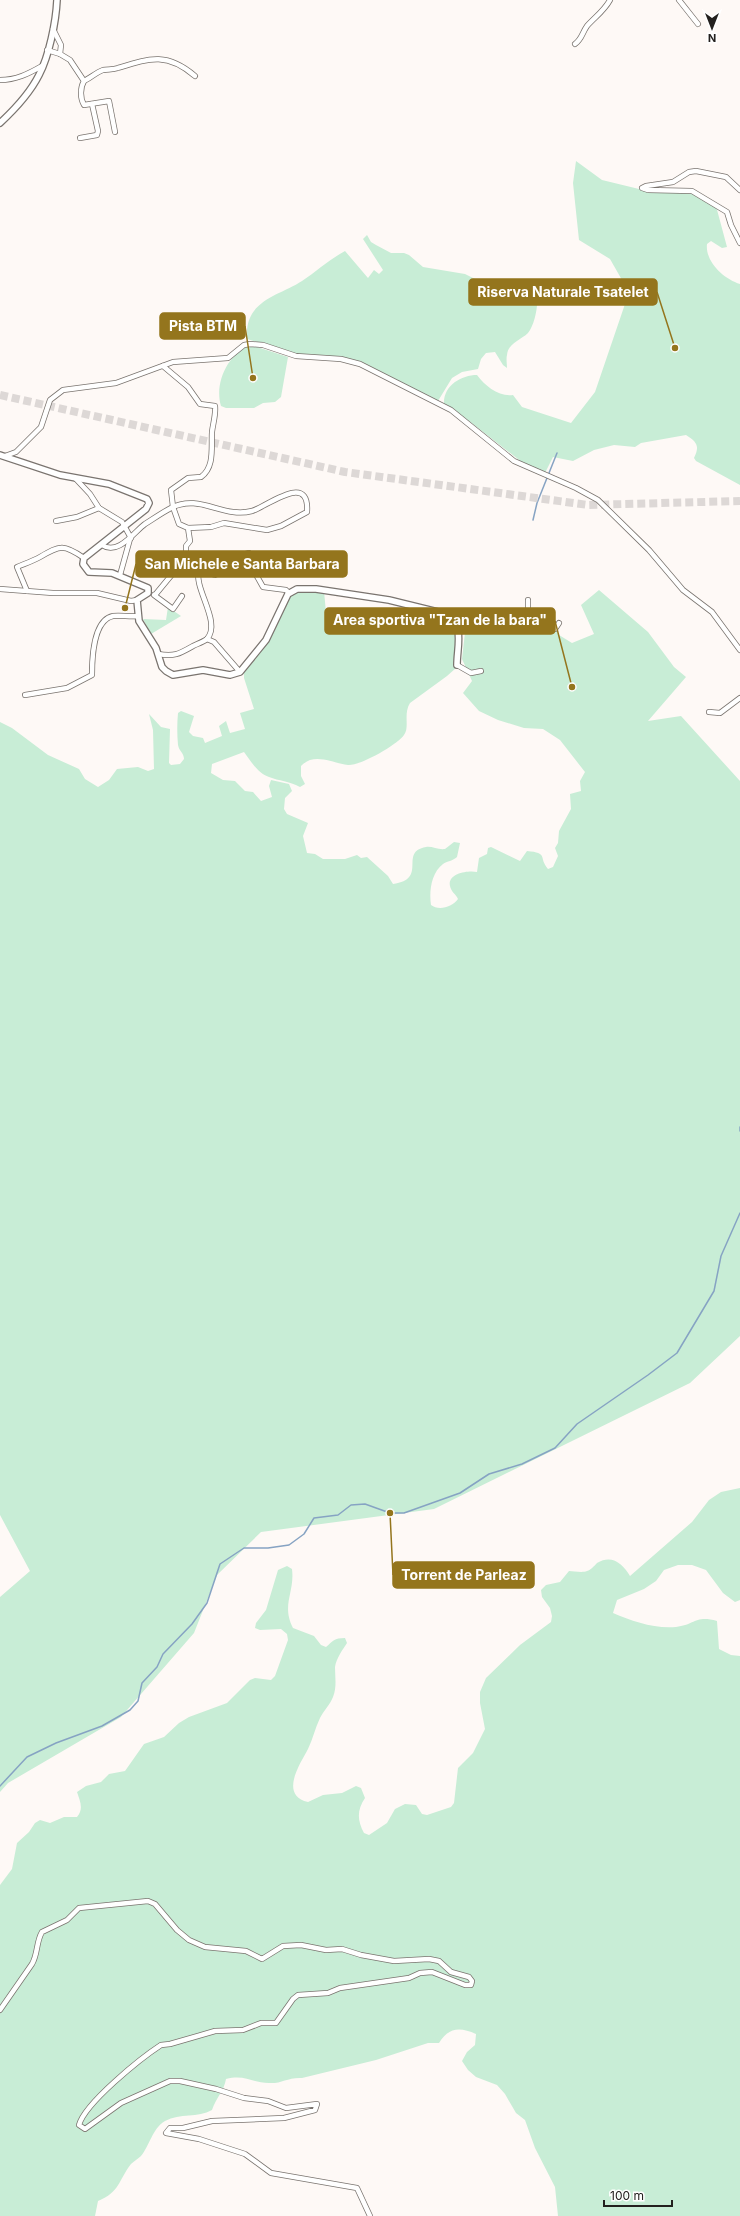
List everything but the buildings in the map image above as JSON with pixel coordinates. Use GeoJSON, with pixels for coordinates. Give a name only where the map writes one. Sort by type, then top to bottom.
{"type":"FeatureCollection","features":[{"type":"Feature","properties":{"kind":"street"},"geometry":{"type":"LineString","coordinates":[[0,123],[22,98],[39,75],[53,30],[57,0]]}},
{"type":"Feature","properties":{"kind":"street"},"geometry":{"type":"LineString","coordinates":[[575,44],[583,37],[588,25],[605,9],[610,0]]}},
{"type":"Feature","properties":{"kind":"street"},"geometry":{"type":"LineString","coordinates":[[679,0],[698,24]]}},
{"type":"Feature","properties":{"kind":"street"},"geometry":{"type":"LineString","coordinates":[[53,30],[60,45],[60,54]]}},
{"type":"Feature","properties":{"kind":"street"},"geometry":{"type":"LineString","coordinates":[[47,50],[60,54],[70,60],[84,81]]}},
{"type":"Feature","properties":{"kind":"street"},"geometry":{"type":"LineString","coordinates":[[115,132],[109,101],[84,105],[81,101],[81,86],[84,81],[102,70],[115,69],[143,59],[158,58],[182,65],[195,76]]}},
{"type":"Feature","properties":{"kind":"street"},"geometry":{"type":"LineString","coordinates":[[0,80],[10,80],[26,75],[42,66]]}},
{"type":"Feature","properties":{"kind":"street"},"geometry":{"type":"LineString","coordinates":[[80,138],[97,135],[98,131],[92,104]]}},
{"type":"Feature","properties":{"kind":"street"},"geometry":{"type":"LineString","coordinates":[[740,190],[726,177],[696,171],[689,172],[673,182],[646,186],[642,188],[648,190],[692,191],[727,212],[731,225],[740,243]]}},
{"type":"Feature","properties":{"kind":"street"},"geometry":{"type":"LineString","coordinates":[[2,456],[16,452],[36,433],[44,421],[50,400],[63,390],[116,382],[173,362],[228,358],[244,345],[250,344],[263,345],[296,356],[341,359],[360,364],[451,410],[514,461],[576,488],[598,500],[649,550],[683,590],[712,612],[740,650]]}},
{"type":"Feature","properties":{"kind":"street"},"geometry":{"type":"LineString","coordinates":[[102,545],[114,547],[131,538],[146,524],[173,507],[202,503],[226,511],[245,512],[253,511],[283,495],[294,492],[302,494],[306,501],[307,512],[275,529],[267,530],[224,523],[211,528],[188,528],[179,524],[173,507],[171,490],[174,486],[188,478],[201,477],[208,469],[212,457],[212,431],[215,406],[200,404],[188,387],[163,366]]}},
{"type":"Feature","properties":{"kind":"street"},"geometry":{"type":"LineString","coordinates":[[2,456],[47,472],[109,484],[147,499],[148,507],[125,527],[84,558]]}},
{"type":"Feature","properties":{"kind":"street"},"geometry":{"type":"LineString","coordinates":[[75,478],[90,494],[99,508],[119,519],[131,538],[120,575]]}},
{"type":"Feature","properties":{"kind":"street"},"geometry":{"type":"LineString","coordinates":[[56,522],[77,517],[99,508]]}},
{"type":"Feature","properties":{"kind":"street"},"geometry":{"type":"LineString","coordinates":[[188,528],[190,541],[186,546],[186,555],[197,565],[199,570],[198,580],[210,621],[207,639]]}},
{"type":"Feature","properties":{"kind":"street"},"geometry":{"type":"LineString","coordinates":[[28,591],[17,567],[39,558],[57,547],[66,547],[84,558]]}},
{"type":"Feature","properties":{"kind":"street"},"geometry":{"type":"LineString","coordinates":[[199,570],[216,575],[231,560],[248,553],[254,559],[254,571],[263,587],[286,590],[289,593]]}},
{"type":"Feature","properties":{"kind":"street"},"geometry":{"type":"LineString","coordinates":[[155,595],[174,572],[179,560],[186,555]]}},
{"type":"Feature","properties":{"kind":"street"},"geometry":{"type":"LineString","coordinates":[[84,558],[84,567],[89,572],[120,575],[148,588],[148,593]]}},
{"type":"Feature","properties":{"kind":"street"},"geometry":{"type":"LineString","coordinates":[[0,589],[97,593],[131,601],[137,600],[148,593],[155,595],[173,609],[182,596]]}},
{"type":"Feature","properties":{"kind":"street"},"geometry":{"type":"LineString","coordinates":[[137,600],[138,616],[158,654],[162,667],[173,675],[203,670],[230,675],[240,672],[266,640],[289,593],[297,589],[316,589],[389,600],[438,611],[453,618],[460,632],[458,665],[471,673],[481,671]]}},
{"type":"Feature","properties":{"kind":"street"},"geometry":{"type":"LineString","coordinates":[[528,600],[528,618]]}},
{"type":"Feature","properties":{"kind":"street"},"geometry":{"type":"LineString","coordinates":[[25,695],[67,688],[92,675],[95,638],[104,623],[113,616],[138,616]]}},
{"type":"Feature","properties":{"kind":"street"},"geometry":{"type":"LineString","coordinates":[[460,632],[489,616],[528,618],[541,626],[554,629],[559,623]]}},
{"type":"Feature","properties":{"kind":"street"},"geometry":{"type":"LineString","coordinates":[[158,654],[168,656],[175,655],[207,639],[214,642],[240,672]]}},
{"type":"Feature","properties":{"kind":"street"},"geometry":{"type":"LineString","coordinates":[[709,712],[720,713],[740,698]]}},
{"type":"Feature","properties":{"kind":"street"},"geometry":{"type":"LineString","coordinates":[[0,2010],[32,1964],[36,1956],[42,1932],[67,1920],[79,1908],[136,1901],[148,1901],[155,1904],[177,1930],[189,1940],[205,1947],[246,1951],[262,1959],[283,1946],[290,1944],[310,1946],[326,1950],[342,1948],[361,1955],[394,1961],[429,1959],[439,1961],[451,1972],[469,1977],[472,1981],[471,1985],[465,1985],[432,1972],[420,1973],[409,1978],[340,1988],[328,1993],[298,1995],[293,1999],[276,2023],[261,2023],[242,2030],[224,2029],[170,2044],[161,2045],[97,2099],[80,2120],[78,2125],[81,2128],[90,2127],[121,2103],[170,2082],[180,2082],[216,2089],[244,2098],[268,2102],[286,2108],[317,2104],[315,2110],[284,2118],[212,2121],[183,2128],[170,2128],[166,2133],[199,2139],[245,2154],[260,2167],[271,2173],[357,2188],[370,2216]]}},
{"type":"Feature","properties":{"kind":"green space"},"geometry":{"type":"Polygon","coordinates":[[[576,161],[602,180],[639,189],[692,192],[716,206],[727,247],[722,248],[711,241],[707,244],[707,251],[712,263],[722,274],[740,284],[740,485],[696,461],[694,458],[697,447],[695,442],[686,435],[641,443],[635,447],[614,445],[594,450],[573,461],[553,457],[545,473],[523,463],[469,421],[444,404],[446,392],[454,383],[459,379],[477,375],[493,390],[503,394],[513,395],[522,407],[571,423],[595,392],[625,304],[622,280],[610,259],[579,240],[573,183],[576,161]]]}},
{"type":"Feature","properties":{"kind":"green space"},"geometry":{"type":"Polygon","coordinates":[[[367,235],[371,242],[376,245],[391,253],[404,253],[409,255],[423,267],[465,274],[496,292],[507,292],[524,301],[537,299],[534,322],[528,333],[510,347],[507,357],[507,368],[503,365],[495,352],[486,353],[481,359],[478,369],[462,372],[452,378],[438,401],[354,360],[341,357],[297,354],[247,339],[248,326],[251,316],[257,307],[302,281],[345,251],[368,278],[374,270],[379,274],[383,270],[363,239],[367,235]]]}},
{"type":"Feature","properties":{"kind":"green space"},"geometry":{"type":"Polygon","coordinates":[[[251,345],[288,357],[281,397],[275,402],[263,403],[254,408],[226,408],[221,406],[219,397],[221,379],[225,370],[236,355],[251,345]]]}},
{"type":"Feature","properties":{"kind":"green space"},"geometry":{"type":"Polygon","coordinates":[[[300,590],[324,591],[328,634],[364,632],[365,626],[385,627],[385,630],[401,626],[409,607],[444,615],[455,626],[456,668],[410,703],[407,712],[406,732],[404,735],[394,744],[369,759],[348,765],[317,759],[306,762],[301,766],[301,776],[305,784],[300,787],[261,773],[244,752],[212,764],[211,773],[223,780],[235,781],[245,791],[253,792],[261,801],[272,797],[269,786],[271,780],[289,784],[292,791],[285,798],[284,809],[287,814],[308,823],[303,836],[307,853],[315,854],[323,859],[345,859],[357,855],[361,858],[367,857],[388,876],[393,884],[404,881],[409,877],[412,871],[414,854],[418,850],[426,847],[445,849],[454,842],[460,843],[457,857],[443,864],[433,878],[430,894],[431,905],[438,908],[449,906],[458,899],[450,886],[452,878],[459,873],[477,872],[479,858],[487,854],[488,848],[491,847],[520,861],[527,851],[538,853],[541,854],[548,869],[553,867],[558,856],[555,848],[558,843],[559,831],[571,809],[570,794],[581,791],[580,781],[585,772],[560,740],[543,729],[524,728],[498,720],[479,711],[463,693],[472,681],[462,659],[465,632],[488,619],[556,630],[559,635],[572,643],[594,634],[581,605],[599,590],[648,632],[674,667],[686,677],[648,721],[681,716],[740,781],[740,1336],[690,1383],[434,1509],[261,1532],[217,1575],[194,1633],[121,1717],[8,1783],[0,1792],[0,1597],[30,1571],[0,1515],[0,722],[12,728],[48,755],[79,769],[85,779],[98,787],[109,780],[117,769],[138,767],[148,771],[154,769],[153,730],[149,714],[161,727],[170,729],[169,763],[171,765],[180,764],[184,759],[179,747],[177,725],[178,713],[181,711],[194,716],[189,732],[193,736],[203,738],[205,743],[222,736],[219,726],[226,721],[230,733],[245,729],[240,713],[254,709],[244,678],[244,672],[272,635],[289,596],[300,590]]]}},
{"type":"Feature","properties":{"kind":"green space"},"geometry":{"type":"Polygon","coordinates":[[[168,607],[181,616],[151,634],[143,619],[166,620],[168,607]]]}},
{"type":"Feature","properties":{"kind":"green space"},"geometry":{"type":"Polygon","coordinates":[[[740,1488],[740,1600],[735,1602],[723,1593],[706,1570],[692,1565],[678,1565],[664,1570],[656,1581],[644,1589],[617,1600],[613,1613],[651,1626],[660,1627],[682,1626],[704,1619],[717,1621],[719,1649],[731,1655],[740,1656],[740,2216],[558,2216],[555,2187],[535,2148],[525,2120],[516,2113],[505,2094],[497,2085],[476,2077],[468,2070],[462,2061],[467,2052],[475,2045],[476,2034],[465,2030],[455,2030],[447,2034],[439,2043],[428,2043],[376,2060],[302,2078],[293,2078],[273,2083],[263,2083],[243,2078],[226,2079],[224,2087],[212,2110],[201,2114],[177,2117],[165,2121],[157,2128],[144,2152],[131,2164],[115,2190],[105,2198],[98,2201],[95,2216],[0,2216],[0,1885],[12,1869],[17,1843],[29,1832],[35,1823],[40,1820],[50,1823],[64,1817],[77,1817],[81,1808],[77,1792],[86,1786],[101,1782],[109,1774],[125,1771],[144,1744],[164,1737],[179,1723],[189,1717],[227,1703],[250,1680],[255,1678],[271,1680],[275,1676],[288,1640],[287,1634],[281,1629],[260,1630],[255,1628],[256,1623],[266,1610],[278,1570],[287,1566],[292,1569],[292,1585],[288,1612],[293,1628],[314,1636],[321,1645],[326,1647],[334,1640],[338,1639],[345,1638],[347,1643],[340,1654],[335,1667],[335,1686],[333,1697],[320,1718],[310,1745],[294,1778],[293,1786],[295,1793],[299,1798],[308,1802],[323,1795],[342,1793],[356,1786],[361,1788],[365,1798],[360,1807],[359,1819],[364,1833],[369,1835],[387,1823],[395,1809],[405,1804],[416,1805],[422,1814],[427,1815],[451,1807],[454,1803],[458,1768],[473,1753],[485,1729],[480,1703],[480,1692],[486,1678],[520,1645],[551,1622],[552,1616],[550,1608],[542,1597],[541,1590],[546,1585],[560,1582],[569,1571],[585,1572],[602,1560],[612,1560],[620,1564],[630,1576],[692,1522],[709,1500],[721,1492],[740,1488]]]}},
{"type":"Feature","properties":{"kind":"waterway"},"geometry":{"type":"LineString","coordinates":[[533,520],[537,503],[557,453]]}},
{"type":"Feature","properties":{"kind":"waterway"},"geometry":{"type":"LineString","coordinates":[[0,1786],[27,1757],[56,1743],[102,1726],[130,1710],[138,1701],[142,1683],[157,1667],[163,1654],[192,1624],[207,1603],[220,1564],[244,1548],[268,1548],[289,1545],[304,1534],[314,1518],[338,1515],[351,1505],[365,1504],[390,1513],[404,1513],[460,1493],[489,1474],[522,1464],[555,1448],[577,1424],[677,1353],[714,1291],[721,1256],[740,1213]]}},
{"type":"Feature","properties":{"kind":"tunnel"},"geometry":{"type":"LineString","coordinates":[[0,395],[345,472],[588,505],[740,501]]}},
{"type":"Feature","properties":{"kind":"place","name":"Riserva Naturale Tsatelet"},"geometry":{"type":"Point","coordinates":[675,348]}},
{"type":"Feature","properties":{"kind":"place","name":"Pista BTM"},"geometry":{"type":"Point","coordinates":[253,378]}},
{"type":"Feature","properties":{"kind":"place","name":"San Michele e Santa Barbara"},"geometry":{"type":"Point","coordinates":[125,608]}},
{"type":"Feature","properties":{"kind":"place","name":"Area sportiva \"Tzan de la bara\""},"geometry":{"type":"Point","coordinates":[572,687]}},
{"type":"Feature","properties":{"kind":"place","name":"Torrent de Parleaz"},"geometry":{"type":"Point","coordinates":[390,1513]}}]}
